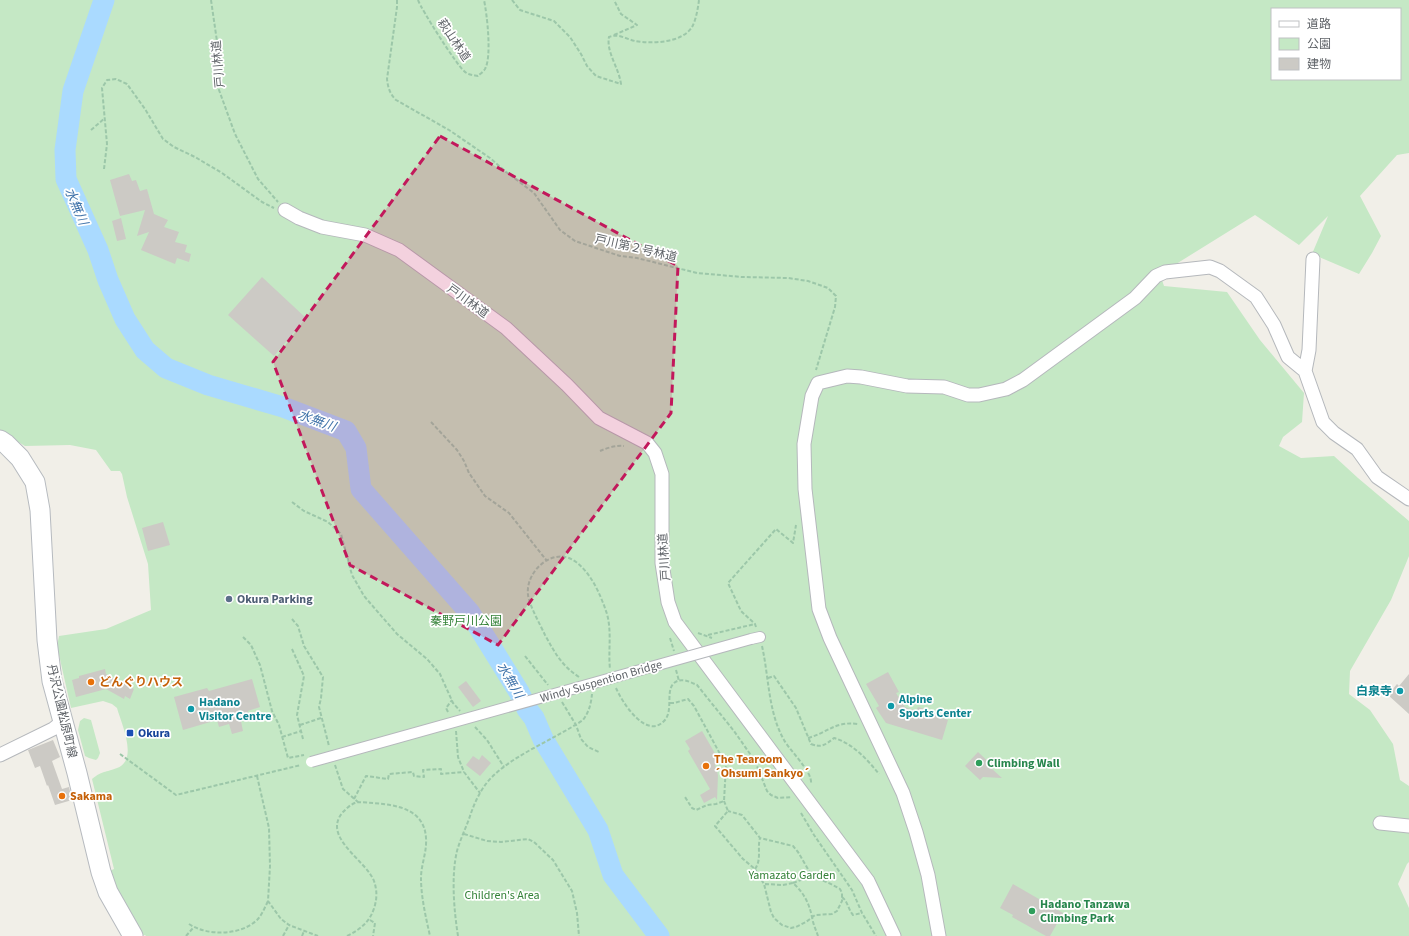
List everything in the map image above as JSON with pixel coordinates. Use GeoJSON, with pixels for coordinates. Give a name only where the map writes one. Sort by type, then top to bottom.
{"type":"FeatureCollection","features":[{"type":"Feature","properties":{"kind":"main road","name":"丹沢公園松原町線"},"geometry":{"type":"LineString","coordinates":[[0,440],[20,458],[35,482],[40,510],[47,640],[52,681],[77,773],[101,872],[108,892],[133,936]]}},
{"type":"Feature","properties":{"kind":"street","name":"戸川林道"},"geometry":{"type":"LineString","coordinates":[[287,211],[299,218],[322,227],[366,235],[399,250],[506,328],[567,385],[599,418],[647,443],[655,452],[662,474],[662,564],[668,602],[675,622],[694,639],[802,793],[868,881],[894,936]]}},
{"type":"Feature","properties":{"kind":"street"},"geometry":{"type":"LineString","coordinates":[[1305,371],[1309,350],[1313,259]]}},
{"type":"Feature","properties":{"kind":"street"},"geometry":{"type":"LineString","coordinates":[[940,936],[928,875],[903,793],[830,638],[819,609],[805,489],[804,444],[812,396],[818,383],[847,376],[861,376],[907,386],[944,387],[968,395],[979,395],[1006,389],[1022,380],[1135,298],[1156,276],[1165,272],[1210,267],[1220,271],[1256,297],[1274,325],[1288,357],[1305,371],[1324,422],[1334,433],[1357,449],[1377,477],[1409,499]]}},
{"type":"Feature","properties":{"kind":"street","name":"Windy Suspention Bridge"},"geometry":{"type":"LineString","coordinates":[[309,763],[756,638]]}},
{"type":"Feature","properties":{"kind":"street"},"geometry":{"type":"LineString","coordinates":[[0,755],[53,729],[63,721]]}},
{"type":"Feature","properties":{"kind":"street"},"geometry":{"type":"LineString","coordinates":[[1380,823],[1409,826]]}},
{"type":"Feature","properties":{"kind":"path","name":"戸川林道"},"geometry":{"type":"LineString","coordinates":[[211,0],[221,69],[219,90],[235,134],[258,179],[287,211]]}},
{"type":"Feature","properties":{"kind":"path","name":"戸川第２号林道"},"geometry":{"type":"LineString","coordinates":[[397,0],[388,80],[388,88],[391,95],[396,100],[449,130],[490,158],[534,194],[560,230],[575,241],[620,256],[637,258],[697,273],[742,277],[788,278],[808,281],[828,288],[836,296],[835,307],[815,376],[818,383]]}},
{"type":"Feature","properties":{"kind":"path","name":"萩山林道"},"geometry":{"type":"LineString","coordinates":[[418,0],[448,48],[464,70],[471,75],[478,76],[485,70],[488,61],[488,24],[484,0]]}},
{"type":"Feature","properties":{"kind":"path"},"geometry":{"type":"LineString","coordinates":[[512,0],[520,10],[554,21],[570,37],[587,66],[596,76],[621,84],[608,41],[609,37],[637,24],[621,14],[614,0]]}},
{"type":"Feature","properties":{"kind":"path"},"geometry":{"type":"LineString","coordinates":[[612,35],[636,41],[657,42],[677,39],[686,33],[692,26],[699,0]]}},
{"type":"Feature","properties":{"kind":"path"},"geometry":{"type":"LineString","coordinates":[[104,169],[107,144],[102,88],[107,80],[116,79],[127,84],[145,109],[163,139],[174,147],[195,157],[222,173],[272,208],[287,211]]}},
{"type":"Feature","properties":{"kind":"path"},"geometry":{"type":"LineString","coordinates":[[92,130],[105,118]]}},
{"type":"Feature","properties":{"kind":"path"},"geometry":{"type":"LineString","coordinates":[[431,422],[457,450],[469,473],[485,496],[509,513],[547,561]]}},
{"type":"Feature","properties":{"kind":"path"},"geometry":{"type":"LineString","coordinates":[[600,452],[608,448],[622,445],[627,446]]}},
{"type":"Feature","properties":{"kind":"path"},"geometry":{"type":"LineString","coordinates":[[292,502],[304,511],[328,522],[341,534],[352,575],[364,596],[397,634],[427,659],[440,674],[452,700],[460,711]]}},
{"type":"Feature","properties":{"kind":"path"},"geometry":{"type":"LineString","coordinates":[[694,639],[755,624],[741,610],[728,583],[776,530],[793,543],[795,532]]}},
{"type":"Feature","properties":{"kind":"path"},"geometry":{"type":"LineString","coordinates":[[292,619],[298,626],[304,646],[323,677],[319,707],[329,747]]}},
{"type":"Feature","properties":{"kind":"path"},"geometry":{"type":"LineString","coordinates":[[120,754],[176,795],[309,763],[304,754],[288,758],[279,725],[272,711],[260,664],[251,646],[243,637]]}},
{"type":"Feature","properties":{"kind":"path"},"geometry":{"type":"LineString","coordinates":[[756,638],[766,666],[773,711],[784,740],[812,780],[810,787],[802,793]]}},
{"type":"Feature","properties":{"kind":"path"},"geometry":{"type":"LineString","coordinates":[[292,649],[304,676],[297,709],[303,739]]}},
{"type":"Feature","properties":{"kind":"path"},"geometry":{"type":"LineString","coordinates":[[525,656],[548,685]]}},
{"type":"Feature","properties":{"kind":"path"},"geometry":{"type":"LineString","coordinates":[[768,678],[774,676],[783,687],[796,708],[811,744],[819,747],[834,738],[840,740],[868,760],[883,778]]}},
{"type":"Feature","properties":{"kind":"path"},"geometry":{"type":"LineString","coordinates":[[557,697],[566,708],[576,725],[581,740],[588,747],[599,752]]}},
{"type":"Feature","properties":{"kind":"path"},"geometry":{"type":"LineString","coordinates":[[670,703],[688,699],[694,706],[716,744],[726,764],[724,801],[728,811]]}},
{"type":"Feature","properties":{"kind":"path"},"geometry":{"type":"LineString","coordinates":[[449,713],[446,708],[452,700]]}},
{"type":"Feature","properties":{"kind":"path"},"geometry":{"type":"LineString","coordinates":[[300,725],[321,718]]}},
{"type":"Feature","properties":{"kind":"path"},"geometry":{"type":"LineString","coordinates":[[471,722],[487,740],[505,767]]}},
{"type":"Feature","properties":{"kind":"path"},"geometry":{"type":"LineString","coordinates":[[808,738],[838,724],[847,723]]}},
{"type":"Feature","properties":{"kind":"path"},"geometry":{"type":"LineString","coordinates":[[455,729],[458,734],[458,757],[464,772],[480,793]]}},
{"type":"Feature","properties":{"kind":"path"},"geometry":{"type":"LineString","coordinates":[[282,737],[301,732]]}},
{"type":"Feature","properties":{"kind":"path"},"geometry":{"type":"LineString","coordinates":[[458,936],[455,919],[455,876],[458,851],[480,793],[492,777],[505,767],[561,734]]}},
{"type":"Feature","properties":{"kind":"path"},"geometry":{"type":"LineString","coordinates":[[334,762],[343,789],[358,802]]}},
{"type":"Feature","properties":{"kind":"path"},"geometry":{"type":"LineString","coordinates":[[354,799],[366,776],[388,779],[389,774],[414,772],[414,776],[424,777],[423,770],[440,769],[441,774],[464,772]]}},
{"type":"Feature","properties":{"kind":"path"},"geometry":{"type":"LineString","coordinates":[[189,924],[193,928],[219,936],[229,935],[240,931],[257,920],[268,901],[270,866],[269,828],[256,776]]}},
{"type":"Feature","properties":{"kind":"path"},"geometry":{"type":"LineString","coordinates":[[685,797],[692,808],[696,810],[707,805],[724,801]]}},
{"type":"Feature","properties":{"kind":"path"},"geometry":{"type":"LineString","coordinates":[[347,936],[358,931],[370,920],[377,894],[374,881],[369,872],[338,837],[337,827],[339,818],[354,803],[358,802],[403,807],[414,813],[424,827],[426,838],[421,879],[430,936]]}},
{"type":"Feature","properties":{"kind":"path"},"geometry":{"type":"LineString","coordinates":[[799,809],[814,835],[852,890],[862,913],[876,936]]}},
{"type":"Feature","properties":{"kind":"path"},"geometry":{"type":"LineString","coordinates":[[728,811],[742,815],[760,838],[793,846],[812,876],[837,886],[842,893],[842,901],[837,911],[832,914],[815,915],[796,927],[791,928],[782,925],[774,918],[764,884],[755,869],[743,859],[715,826],[728,811]]}},
{"type":"Feature","properties":{"kind":"path"},"geometry":{"type":"LineString","coordinates":[[464,834],[487,841],[501,842],[528,839],[534,842],[553,860],[572,891],[577,913],[579,936]]}},
{"type":"Feature","properties":{"kind":"path"},"geometry":{"type":"LineString","coordinates":[[755,869],[758,863],[758,844],[760,838]]}},
{"type":"Feature","properties":{"kind":"path"},"geometry":{"type":"LineString","coordinates":[[764,884],[783,885],[812,876]]}},
{"type":"Feature","properties":{"kind":"path"},"geometry":{"type":"LineString","coordinates":[[793,883],[800,889],[808,903],[818,936]]}},
{"type":"Feature","properties":{"kind":"path"},"geometry":{"type":"LineString","coordinates":[[842,897],[846,900],[850,912],[853,915],[862,913]]}},
{"type":"Feature","properties":{"kind":"path"},"geometry":{"type":"LineString","coordinates":[[268,901],[281,919],[289,925],[318,936]]}},
{"type":"Feature","properties":{"kind":"path"},"geometry":{"type":"LineString","coordinates":[[370,920],[375,923],[373,936]]}},
{"type":"Feature","properties":{"kind":"path"},"geometry":{"type":"LineString","coordinates":[[283,936],[289,925]]}},
{"type":"Feature","properties":{"kind":"path"},"geometry":{"type":"LineString","coordinates":[[186,936],[193,928]]}},
{"type":"Feature","properties":{"kind":"path"},"geometry":{"type":"LineString","coordinates":[[302,936],[304,931]]}},
{"type":"Feature","properties":{"kind":"highlighted area"},"geometry":{"type":"Polygon","coordinates":[[[440,136],[678,266],[671,413],[498,645],[350,565],[273,362],[440,136]]]}},
{"type":"Feature","properties":{"kind":"green space"},"geometry":{"type":"Polygon","coordinates":[[[0,0],[1409,0],[1409,153],[1397,155],[1360,196],[1381,236],[1359,274],[1312,254],[1328,216],[1299,245],[1255,215],[1160,274],[1164,286],[1227,292],[1260,340],[1304,393],[1302,422],[1283,437],[1279,446],[1301,458],[1334,456],[1409,521],[1409,556],[1391,600],[1350,671],[1349,694],[1370,710],[1393,744],[1400,780],[1409,786],[1409,862],[1398,884],[1409,908],[1409,936],[142,936],[107,872],[114,869],[92,779],[99,774],[117,768],[123,764],[127,757],[128,749],[125,731],[117,708],[112,704],[103,701],[71,708],[57,646],[59,636],[106,629],[151,610],[148,564],[120,471],[111,471],[96,450],[70,445],[25,446],[0,432],[0,0]]]}},
{"type":"Feature","properties":{"kind":"green space"},"geometry":{"type":"Polygon","coordinates":[[[84,718],[91,720],[100,753],[96,760],[85,756],[78,730],[80,721],[84,718]]]}},
{"type":"Feature","properties":{"kind":"building"},"geometry":{"type":"Polygon","coordinates":[[[129,174],[132,181],[136,180],[140,191],[147,189],[154,214],[168,220],[164,227],[179,232],[175,242],[187,245],[185,252],[191,254],[189,262],[177,258],[175,264],[141,250],[149,232],[137,236],[145,210],[120,216],[110,180],[129,174]]]}},
{"type":"Feature","properties":{"kind":"building"},"geometry":{"type":"Polygon","coordinates":[[[121,218],[126,239],[117,241],[112,221],[121,218]]]}},
{"type":"Feature","properties":{"kind":"building"},"geometry":{"type":"Polygon","coordinates":[[[262,277],[306,318],[274,356],[228,315],[262,277]]]}},
{"type":"Feature","properties":{"kind":"building"},"geometry":{"type":"Polygon","coordinates":[[[163,522],[170,545],[148,551],[142,528],[163,522]]]}},
{"type":"Feature","properties":{"kind":"building"},"geometry":{"type":"Polygon","coordinates":[[[105,669],[106,674],[134,689],[130,699],[125,696],[124,699],[106,689],[76,697],[72,680],[79,678],[79,676],[105,669]]]}},
{"type":"Feature","properties":{"kind":"building","name":"Alpine Sports Center"},"geometry":{"type":"Polygon","coordinates":[[[888,672],[899,692],[896,693],[905,707],[916,711],[918,707],[938,713],[937,716],[948,720],[942,740],[886,723],[876,708],[879,706],[866,684],[888,672]]]}},
{"type":"Feature","properties":{"kind":"building","name":"白泉寺"},"geometry":{"type":"Polygon","coordinates":[[[1409,674],[1409,714],[1388,695],[1397,684],[1399,686],[1409,674]]]}},
{"type":"Feature","properties":{"kind":"building"},"geometry":{"type":"Polygon","coordinates":[[[252,679],[260,707],[248,711],[250,719],[241,721],[243,731],[232,734],[229,724],[219,727],[217,720],[183,730],[174,697],[207,688],[209,691],[252,679]]]}},
{"type":"Feature","properties":{"kind":"building"},"geometry":{"type":"Polygon","coordinates":[[[466,681],[481,701],[473,707],[458,687],[466,681]]]}},
{"type":"Feature","properties":{"kind":"building","name":"The Tearoom ´Ohsumi Sankyo´"},"geometry":{"type":"Polygon","coordinates":[[[702,731],[720,762],[715,765],[718,775],[717,800],[715,797],[704,803],[700,795],[710,789],[688,751],[690,749],[685,741],[702,731]]]}},
{"type":"Feature","properties":{"kind":"building"},"geometry":{"type":"Polygon","coordinates":[[[53,740],[60,757],[52,761],[62,789],[69,787],[72,800],[55,805],[40,766],[35,768],[28,750],[53,740]]]}},
{"type":"Feature","properties":{"kind":"building","name":"Climbing Wall"},"geometry":{"type":"Polygon","coordinates":[[[978,752],[993,766],[991,768],[1002,778],[983,777],[980,780],[965,766],[978,752]]]}},
{"type":"Feature","properties":{"kind":"building"},"geometry":{"type":"Polygon","coordinates":[[[482,755],[491,763],[480,776],[466,765],[473,756],[479,760],[482,755]]]}},
{"type":"Feature","properties":{"kind":"building","name":"Hadano Tanzawa Climbing Park"},"geometry":{"type":"Polygon","coordinates":[[[1013,884],[1063,913],[1050,936],[1046,936],[1012,917],[1013,915],[1000,908],[1013,884]]]}},
{"type":"Feature","properties":{"kind":"waterway","name":"水無川"},"geometry":{"type":"LineString","coordinates":[[104,0],[73,91],[65,150],[66,179],[98,250],[108,280],[125,319],[145,350],[166,368],[208,385],[283,407],[346,431],[356,448],[361,489],[470,613],[519,692],[527,709],[534,718],[543,739],[598,830],[613,875],[659,936]]}},
{"type":"Feature","properties":{"kind":"place","name":"Okura Parking"},"geometry":{"type":"Point","coordinates":[229,599]}},
{"type":"Feature","properties":{"kind":"place","name":"どんぐりハウス"},"geometry":{"type":"Point","coordinates":[91,682]}},
{"type":"Feature","properties":{"kind":"place","name":"白泉寺"},"geometry":{"type":"Point","coordinates":[1400,691]}},
{"type":"Feature","properties":{"kind":"place","name":"Alpine Sports Center"},"geometry":{"type":"Point","coordinates":[891,706]}},
{"type":"Feature","properties":{"kind":"place","name":"Hadano Visitor Centre"},"geometry":{"type":"Point","coordinates":[191,709]}},
{"type":"Feature","properties":{"kind":"place","name":"Okura"},"geometry":{"type":"Point","coordinates":[130,733]}},
{"type":"Feature","properties":{"kind":"place","name":"Climbing Wall"},"geometry":{"type":"Point","coordinates":[979,763]}},
{"type":"Feature","properties":{"kind":"place","name":"The Tearoom ´Ohsumi Sankyo´"},"geometry":{"type":"Point","coordinates":[706,766]}},
{"type":"Feature","properties":{"kind":"place","name":"Sakama"},"geometry":{"type":"Point","coordinates":[62,796]}},
{"type":"Feature","properties":{"kind":"place","name":"Hadano Tanzawa Climbing Park"},"geometry":{"type":"Point","coordinates":[1032,911]}},
{"type":"Feature","properties":{"kind":"park label","name":"秦野戸川公園"},"geometry":{"type":"Point","coordinates":[466,621]}},
{"type":"Feature","properties":{"kind":"park label","name":"Yamazato Garden"},"geometry":{"type":"Point","coordinates":[792,875]}},
{"type":"Feature","properties":{"kind":"park label","name":"Children's Area"},"geometry":{"type":"Point","coordinates":[502,895]}}]}
